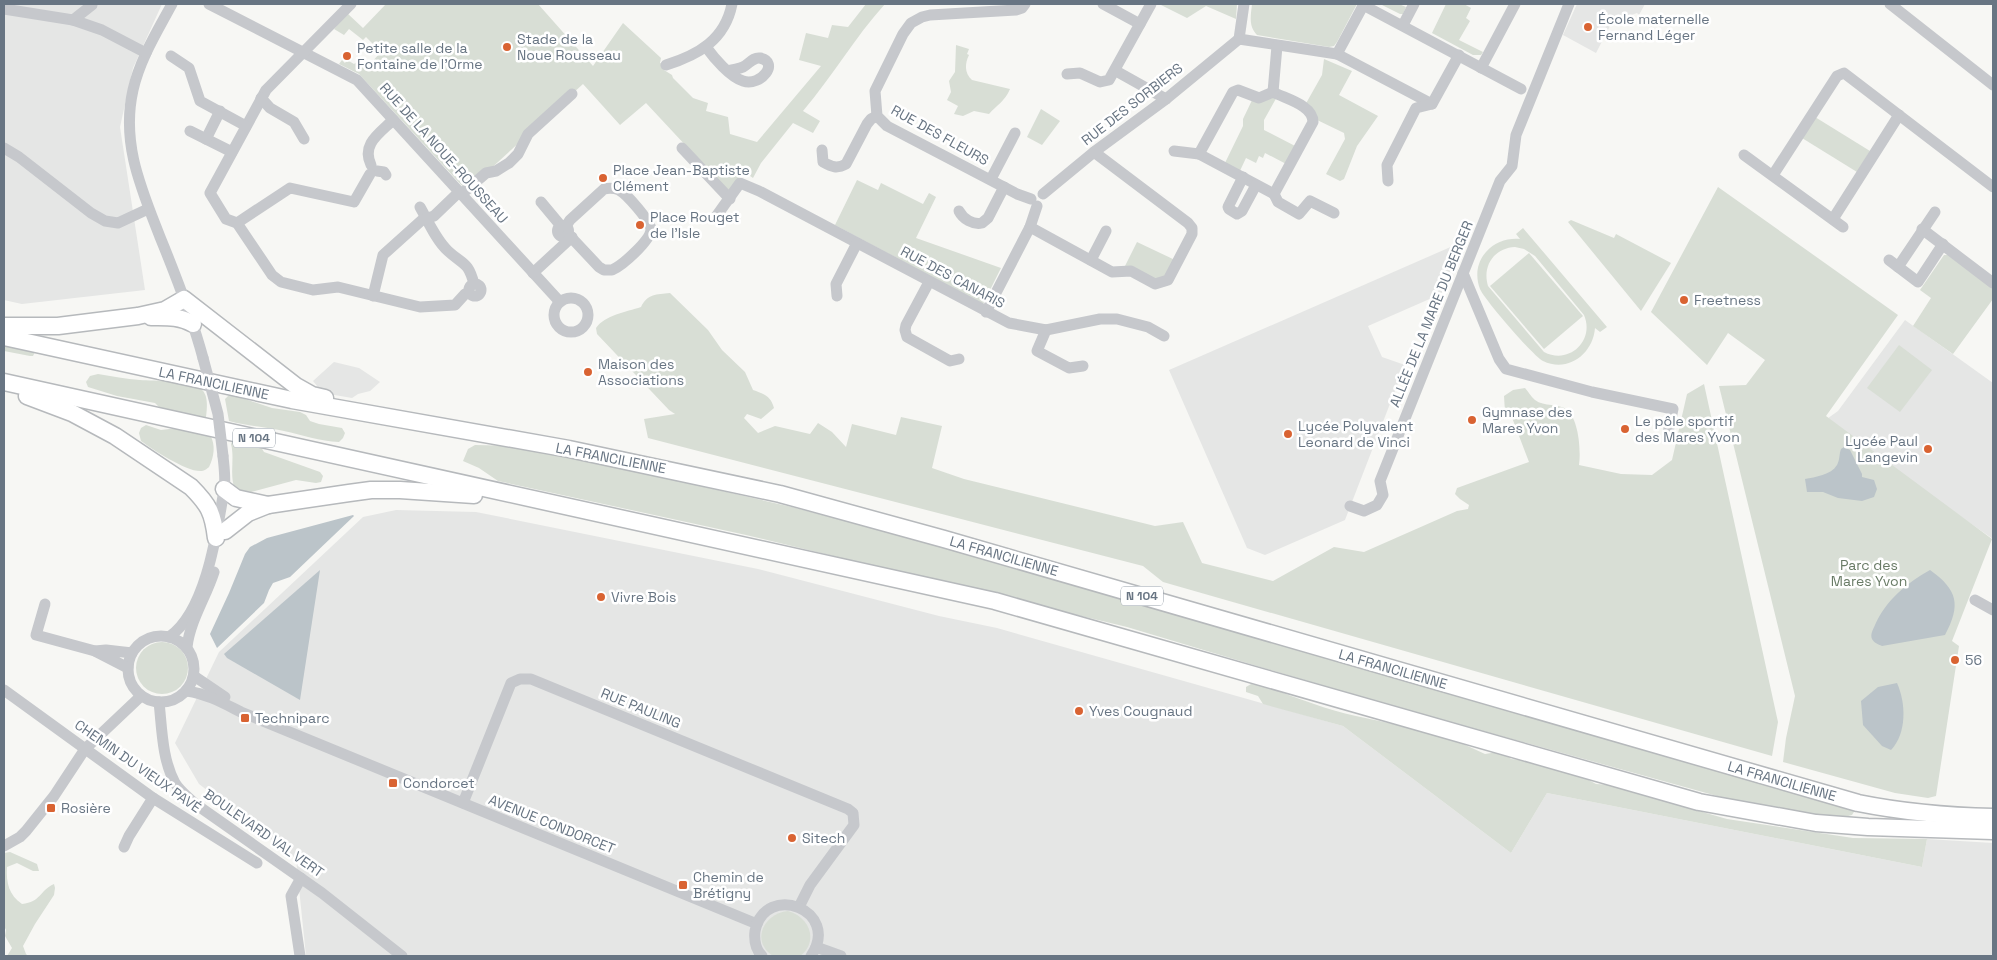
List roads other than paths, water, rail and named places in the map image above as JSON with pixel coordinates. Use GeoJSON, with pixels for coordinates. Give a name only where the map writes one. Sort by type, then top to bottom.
{"type":"FeatureCollection","features":[{"type":"Feature","properties":{"kind":"highway"},"geometry":{"type":"LineString","coordinates":[[4,326],[58,326],[138,316],[165,310],[184,299],[215,325],[296,386],[312,395],[336,401],[349,411]]}},
{"type":"Feature","properties":{"kind":"highway"},"geometry":{"type":"LineString","coordinates":[[138,316],[185,320],[195,330],[204,326],[215,325]]}},
{"type":"Feature","properties":{"kind":"highway","name":"LA FRANCILIENNE"},"geometry":{"type":"LineString","coordinates":[[4,337],[292,400],[569,449],[780,494],[944,539],[1858,803],[1918,812],[1993,817]]}},
{"type":"Feature","properties":{"kind":"highway","name":"LA FRANCILIENNE"},"geometry":{"type":"LineString","coordinates":[[4,382],[1004,603],[1699,802],[1778,818],[1816,823],[1868,827],[1993,831]]}},
{"type":"Feature","properties":{"kind":"highway"},"geometry":{"type":"LineString","coordinates":[[4,389],[72,413],[115,436],[192,487],[211,511],[220,534],[248,513],[268,505],[371,490],[431,491],[488,497],[504,492]]}},
{"type":"Feature","properties":{"kind":"highway"},"geometry":{"type":"LineString","coordinates":[[224,489],[236,498],[268,505]]}},
{"type":"Feature","properties":{"kind":"street"},"geometry":{"type":"LineString","coordinates":[[92,4],[92,26]]}},
{"type":"Feature","properties":{"kind":"street"},"geometry":{"type":"LineString","coordinates":[[73,20],[92,4]]}},
{"type":"Feature","properties":{"kind":"street"},"geometry":{"type":"LineString","coordinates":[[172,4],[146,53],[134,88],[130,130],[138,180],[184,299],[203,358],[218,414],[223,456],[224,489],[220,534],[209,588],[190,630],[187,648]]}},
{"type":"Feature","properties":{"kind":"street","name":"RUE DE LA NOUE-ROUSSEAU"},"geometry":{"type":"LineString","coordinates":[[209,4],[304,51],[357,80],[560,302]]}},
{"type":"Feature","properties":{"kind":"street"},"geometry":{"type":"LineString","coordinates":[[351,4],[272,84],[261,98],[210,193],[226,219],[236,223],[272,275],[281,282],[313,290],[338,287],[420,307],[455,305],[472,288],[470,270],[459,258],[447,251],[420,207]]}},
{"type":"Feature","properties":{"kind":"street"},"geometry":{"type":"LineString","coordinates":[[666,65],[691,56],[706,47],[723,25],[732,4]]}},
{"type":"Feature","properties":{"kind":"street","name":"RUE DES FLEURS"},"geometry":{"type":"LineString","coordinates":[[1025,4],[1022,8],[1016,10],[966,8],[922,17],[907,28],[877,84],[875,98],[877,116],[887,126],[1034,202]]}},
{"type":"Feature","properties":{"kind":"street"},"geometry":{"type":"LineString","coordinates":[[1103,4],[1140,24]]}},
{"type":"Feature","properties":{"kind":"street"},"geometry":{"type":"LineString","coordinates":[[1067,74],[1080,73],[1095,81],[1105,82],[1109,80],[1116,71],[1151,4]]}},
{"type":"Feature","properties":{"kind":"street"},"geometry":{"type":"LineString","coordinates":[[1244,4],[1239,39],[1337,54],[1432,104]]}},
{"type":"Feature","properties":{"kind":"street"},"geometry":{"type":"LineString","coordinates":[[1337,54],[1363,4],[1521,90]]}},
{"type":"Feature","properties":{"kind":"street"},"geometry":{"type":"LineString","coordinates":[[1403,26],[1414,4]]}},
{"type":"Feature","properties":{"kind":"street"},"geometry":{"type":"LineString","coordinates":[[1481,68],[1515,4]]}},
{"type":"Feature","properties":{"kind":"street","name":"ALLÉE DE LA MARE DU BERGER"},"geometry":{"type":"LineString","coordinates":[[1350,506],[1364,511],[1377,505],[1383,495],[1380,481],[1500,181],[1512,166],[1516,136],[1569,4]]}},
{"type":"Feature","properties":{"kind":"street"},"geometry":{"type":"LineString","coordinates":[[1890,4],[1905,9],[1993,85]]}},
{"type":"Feature","properties":{"kind":"street"},"geometry":{"type":"LineString","coordinates":[[4,9],[73,20],[92,26],[146,53]]}},
{"type":"Feature","properties":{"kind":"street","name":"RUE DES SORBIERS"},"geometry":{"type":"LineString","coordinates":[[1034,202],[1033,195],[1037,192],[1043,194],[1094,152],[1166,99],[1239,39]]}},
{"type":"Feature","properties":{"kind":"street"},"geometry":{"type":"LineString","coordinates":[[1272,92],[1277,46]]}},
{"type":"Feature","properties":{"kind":"street"},"geometry":{"type":"LineString","coordinates":[[706,47],[728,71]]}},
{"type":"Feature","properties":{"kind":"street"},"geometry":{"type":"LineString","coordinates":[[171,56],[190,68],[200,101],[246,126]]}},
{"type":"Feature","properties":{"kind":"street"},"geometry":{"type":"LineString","coordinates":[[1388,181],[1387,165],[1416,108],[1432,104],[1459,56]]}},
{"type":"Feature","properties":{"kind":"street"},"geometry":{"type":"LineString","coordinates":[[1116,71],[1166,99]]}},
{"type":"Feature","properties":{"kind":"street"},"geometry":{"type":"LineString","coordinates":[[1773,175],[1836,76],[1840,73],[1848,74],[1993,187]]}},
{"type":"Feature","properties":{"kind":"street"},"geometry":{"type":"LineString","coordinates":[[1199,154],[1233,92],[1238,90],[1259,98],[1272,92]]}},
{"type":"Feature","properties":{"kind":"street"},"geometry":{"type":"LineString","coordinates":[[1272,92],[1308,110],[1313,115],[1313,122],[1274,194]]}},
{"type":"Feature","properties":{"kind":"street"},"geometry":{"type":"LineString","coordinates":[[373,296],[383,255],[427,219],[434,216],[459,192],[464,192],[486,173],[496,171],[509,163],[518,154],[528,134],[572,94]]}},
{"type":"Feature","properties":{"kind":"street"},"geometry":{"type":"LineString","coordinates":[[261,98],[270,108],[294,122],[304,139]]}},
{"type":"Feature","properties":{"kind":"street"},"geometry":{"type":"LineString","coordinates":[[206,139],[220,111]]}},
{"type":"Feature","properties":{"kind":"street"},"geometry":{"type":"LineString","coordinates":[[1833,219],[1899,115]]}},
{"type":"Feature","properties":{"kind":"street"},"geometry":{"type":"LineString","coordinates":[[822,150],[823,162],[832,167],[841,167],[846,164],[868,124],[877,116]]}},
{"type":"Feature","properties":{"kind":"street"},"geometry":{"type":"LineString","coordinates":[[236,223],[290,188],[354,202],[376,171],[367,156],[370,143],[393,120]]}},
{"type":"Feature","properties":{"kind":"street"},"geometry":{"type":"LineString","coordinates":[[190,131],[232,152]]}},
{"type":"Feature","properties":{"kind":"street"},"geometry":{"type":"LineString","coordinates":[[990,179],[1015,133]]}},
{"type":"Feature","properties":{"kind":"street"},"geometry":{"type":"LineString","coordinates":[[4,148],[91,213],[105,221],[118,222],[148,209]]}},
{"type":"Feature","properties":{"kind":"street"},"geometry":{"type":"LineString","coordinates":[[682,148],[730,199],[715,218]]}},
{"type":"Feature","properties":{"kind":"street"},"geometry":{"type":"LineString","coordinates":[[1174,151],[1199,154],[1274,194],[1278,202],[1299,214],[1310,201],[1334,213]]}},
{"type":"Feature","properties":{"kind":"street"},"geometry":{"type":"LineString","coordinates":[[1030,227],[1112,272],[1131,272],[1156,284],[1162,284],[1168,280],[1192,234],[1192,228],[1094,152]]}},
{"type":"Feature","properties":{"kind":"street"},"geometry":{"type":"LineString","coordinates":[[1744,155],[1843,227]]}},
{"type":"Feature","properties":{"kind":"street"},"geometry":{"type":"LineString","coordinates":[[1243,177],[1228,206],[1229,209],[1238,214],[1242,212],[1256,184]]}},
{"type":"Feature","properties":{"kind":"street","name":"RUE DES CANARIS"},"geometry":{"type":"LineString","coordinates":[[730,199],[740,184],[758,191],[1009,323],[1046,330],[1108,318],[1137,323],[1164,336]]}},
{"type":"Feature","properties":{"kind":"street"},"geometry":{"type":"LineString","coordinates":[[959,211],[962,216],[974,223],[982,223],[988,218],[1004,187]]}},
{"type":"Feature","properties":{"kind":"street"},"geometry":{"type":"LineString","coordinates":[[533,273],[567,231],[570,220],[604,189],[617,190],[629,200],[650,223],[650,233],[645,242],[616,268],[607,270],[600,267],[567,231],[542,202]]}},
{"type":"Feature","properties":{"kind":"street"},"geometry":{"type":"LineString","coordinates":[[986,312],[1030,227],[1034,202]]}},
{"type":"Feature","properties":{"kind":"street"},"geometry":{"type":"LineString","coordinates":[[1936,212],[1894,264],[1918,282],[1943,244]]}},
{"type":"Feature","properties":{"kind":"street"},"geometry":{"type":"LineString","coordinates":[[1922,229],[1993,282]]}},
{"type":"Feature","properties":{"kind":"street"},"geometry":{"type":"LineString","coordinates":[[1091,260],[1106,231]]}},
{"type":"Feature","properties":{"kind":"street"},"geometry":{"type":"LineString","coordinates":[[837,296],[836,284],[857,243]]}},
{"type":"Feature","properties":{"kind":"street"},"geometry":{"type":"LineString","coordinates":[[1463,273],[1499,359],[1506,369],[1592,392],[1673,409],[1668,433]]}},
{"type":"Feature","properties":{"kind":"street"},"geometry":{"type":"LineString","coordinates":[[929,282],[906,325],[907,337],[950,360],[959,359]]}},
{"type":"Feature","properties":{"kind":"street"},"geometry":{"type":"LineString","coordinates":[[1046,330],[1037,351],[1069,368],[1083,366]]}},
{"type":"Feature","properties":{"kind":"street"},"geometry":{"type":"LineString","coordinates":[[169,637],[181,628],[192,611],[220,534]]}},
{"type":"Feature","properties":{"kind":"street"},"geometry":{"type":"LineString","coordinates":[[1975,600],[1993,610]]}},
{"type":"Feature","properties":{"kind":"street"},"geometry":{"type":"LineString","coordinates":[[45,604],[36,635],[95,652],[128,668]]}},
{"type":"Feature","properties":{"kind":"street"},"geometry":{"type":"LineString","coordinates":[[169,637],[179,641],[187,648],[195,666],[194,676],[186,691],[179,698],[169,702],[159,702],[142,696],[134,689],[128,668],[132,653],[140,643],[149,638],[169,637]]}},
{"type":"Feature","properties":{"kind":"street"},"geometry":{"type":"LineString","coordinates":[[95,652],[106,650],[132,653]]}},
{"type":"Feature","properties":{"kind":"street","name":"AVENUE CONDORCET"},"geometry":{"type":"LineString","coordinates":[[194,676],[253,715]]}},
{"type":"Feature","properties":{"kind":"street","name":"RUE PAULING"},"geometry":{"type":"LineString","coordinates":[[463,804],[511,683],[520,678],[531,679],[848,809],[853,813],[854,825],[810,885],[799,907]]}},
{"type":"Feature","properties":{"kind":"street","name":"CHEMIN DU VIEUX PAVÉ"},"geometry":{"type":"LineString","coordinates":[[4,690],[152,798],[257,863]]}},
{"type":"Feature","properties":{"kind":"street","name":"AVENUE CONDORCET"},"geometry":{"type":"LineString","coordinates":[[186,691],[201,693],[241,712],[253,715],[463,804],[757,924]]}},
{"type":"Feature","properties":{"kind":"street"},"geometry":{"type":"LineString","coordinates":[[4,846],[20,837],[42,812],[85,749],[142,696]]}},
{"type":"Feature","properties":{"kind":"street","name":"BOULEVARD VAL VERT"},"geometry":{"type":"LineString","coordinates":[[159,702],[162,738],[169,769],[176,784],[194,803],[301,878],[402,956]]}},
{"type":"Feature","properties":{"kind":"street"},"geometry":{"type":"LineString","coordinates":[[124,847],[152,798]]}},
{"type":"Feature","properties":{"kind":"street"},"geometry":{"type":"LineString","coordinates":[[300,956],[291,896],[301,878]]}},
{"type":"Feature","properties":{"kind":"street"},"geometry":{"type":"LineString","coordinates":[[762,956],[756,944],[757,924],[762,915],[770,909],[779,905],[789,904],[799,907],[813,919],[817,928],[814,952],[841,956]]}},
{"type":"Feature","properties":{"kind":"place","name":"École maternelle Fernand Léger"},"geometry":{"type":"Point","coordinates":[1588,27]}},
{"type":"Feature","properties":{"kind":"place","name":"Stade de la Noue Rousseau"},"geometry":{"type":"Point","coordinates":[507,47]}},
{"type":"Feature","properties":{"kind":"place","name":"Petite salle de la Fontaine de l'Orme"},"geometry":{"type":"Point","coordinates":[347,56]}},
{"type":"Feature","properties":{"kind":"place","name":"Place Jean-Baptiste Clément"},"geometry":{"type":"Point","coordinates":[603,178]}},
{"type":"Feature","properties":{"kind":"place","name":"Place Rouget de l'Isle"},"geometry":{"type":"Point","coordinates":[640,225]}},
{"type":"Feature","properties":{"kind":"place","name":"Freetness"},"geometry":{"type":"Point","coordinates":[1684,300]}},
{"type":"Feature","properties":{"kind":"place","name":"Maison des Associations"},"geometry":{"type":"Point","coordinates":[588,372]}},
{"type":"Feature","properties":{"kind":"place","name":"Gymnase des Mares Yvon"},"geometry":{"type":"Point","coordinates":[1472,420]}},
{"type":"Feature","properties":{"kind":"place","name":"Le pôle sportif des Mares Yvon"},"geometry":{"type":"Point","coordinates":[1625,429]}},
{"type":"Feature","properties":{"kind":"place","name":"Lycée Polyvalent Leonard de Vinci"},"geometry":{"type":"Point","coordinates":[1288,434]}},
{"type":"Feature","properties":{"kind":"place","name":"Lycée Paul Langevin"},"geometry":{"type":"Point","coordinates":[1928,449]}},
{"type":"Feature","properties":{"kind":"place","name":"Vivre Bois"},"geometry":{"type":"Point","coordinates":[601,597]}},
{"type":"Feature","properties":{"kind":"place","name":"56"},"geometry":{"type":"Point","coordinates":[1955,660]}},
{"type":"Feature","properties":{"kind":"place","name":"Yves Cougnaud"},"geometry":{"type":"Point","coordinates":[1079,711]}},
{"type":"Feature","properties":{"kind":"place","name":"Techniparc"},"geometry":{"type":"Point","coordinates":[245,718]}},
{"type":"Feature","properties":{"kind":"place","name":"Condorcet"},"geometry":{"type":"Point","coordinates":[393,783]}},
{"type":"Feature","properties":{"kind":"place","name":"Rosière"},"geometry":{"type":"Point","coordinates":[51,808]}},
{"type":"Feature","properties":{"kind":"place","name":"Sitech"},"geometry":{"type":"Point","coordinates":[792,838]}},
{"type":"Feature","properties":{"kind":"place","name":"Chemin de Brétigny"},"geometry":{"type":"Point","coordinates":[683,885]}},
{"type":"Feature","properties":{"kind":"park label","name":"Parc des Mares Yvon"},"geometry":{"type":"Point","coordinates":[1869,574]}}]}
